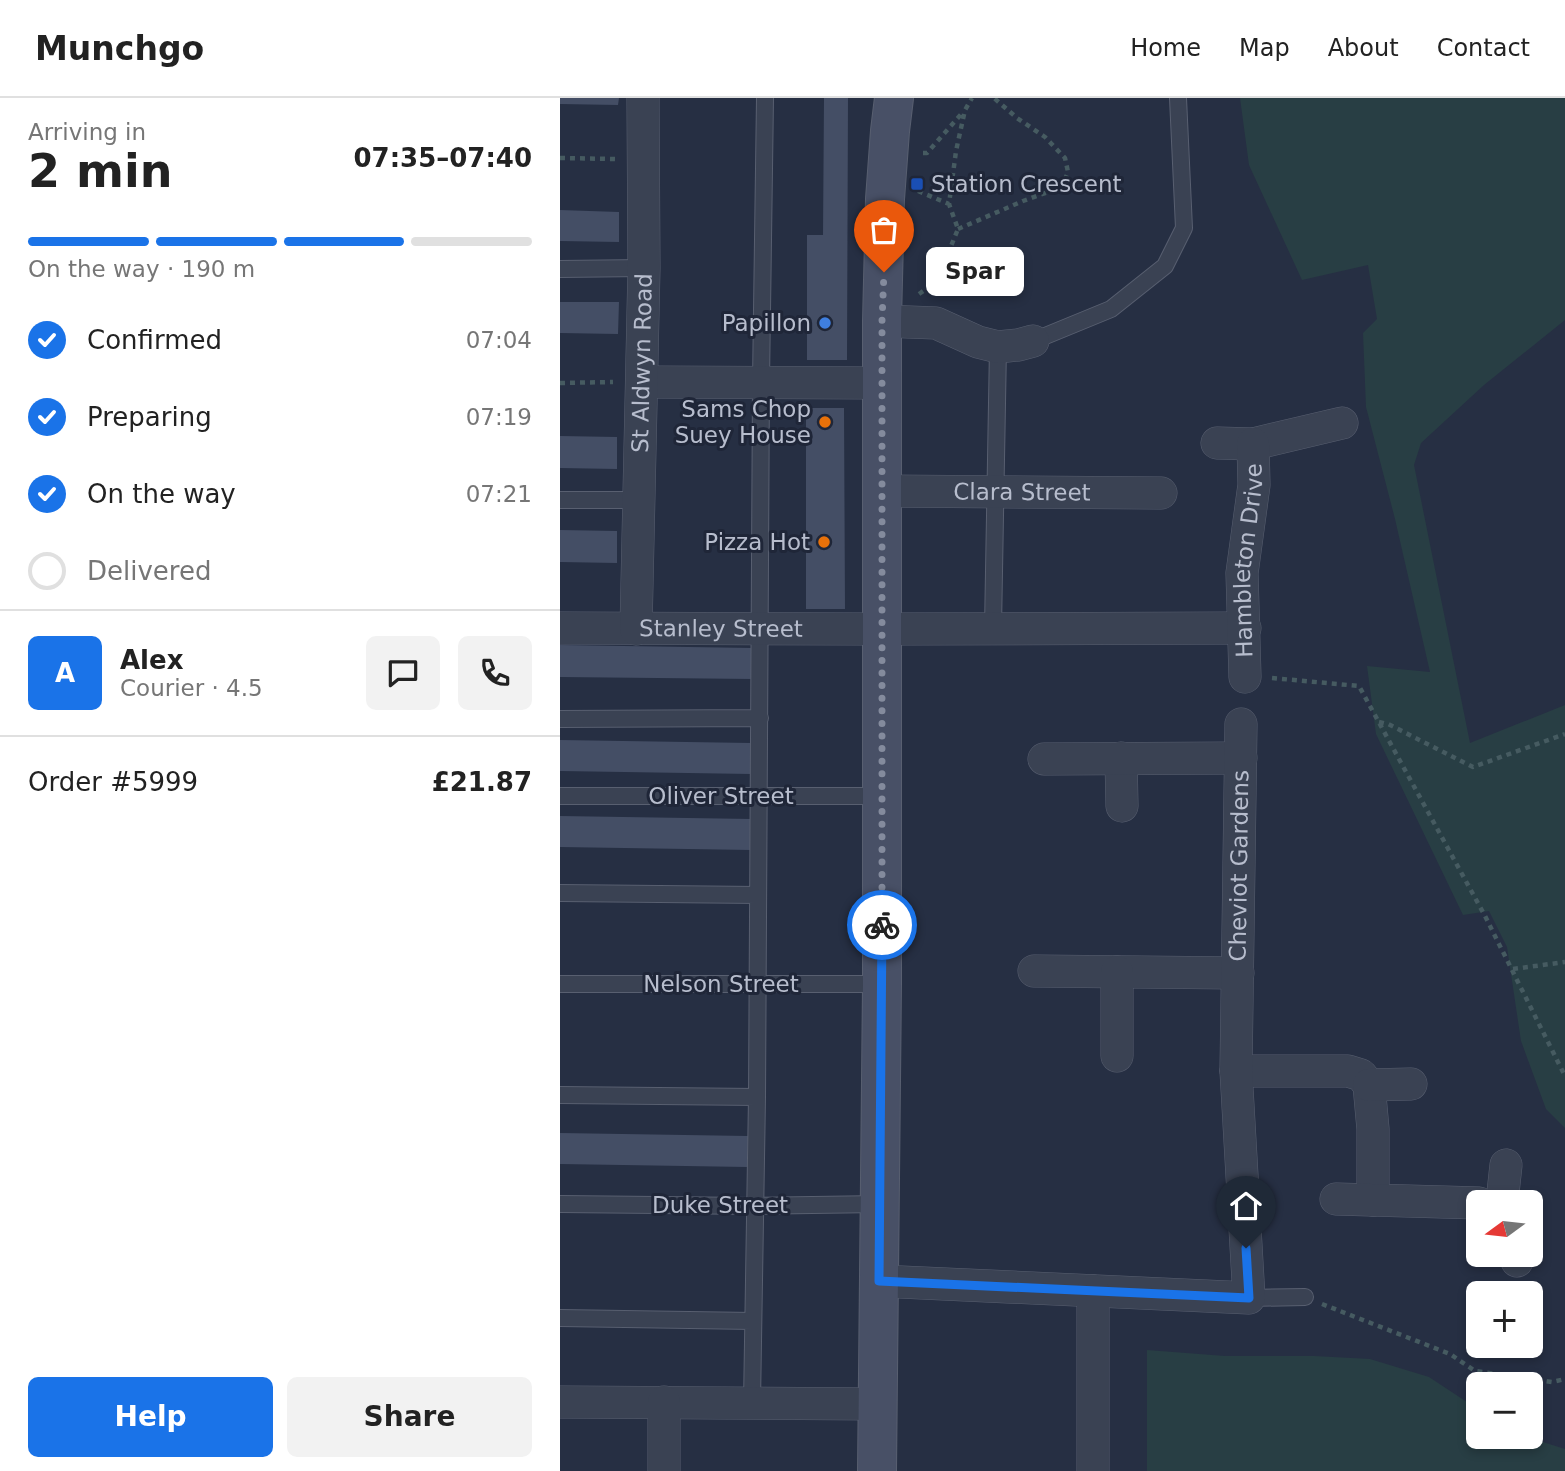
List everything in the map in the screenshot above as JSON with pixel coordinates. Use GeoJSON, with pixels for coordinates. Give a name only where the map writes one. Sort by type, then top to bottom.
{"type":"FeatureCollection","features":[{"type":"Feature","properties":{"kind":"main road"},"geometry":{"type":"LineString","coordinates":[[877,1471],[882,984],[883,383],[893,322],[886,199],[894,98]]}},
{"type":"Feature","properties":{"kind":"street","name":"St Aldwyn Road"},"geometry":{"type":"LineString","coordinates":[[636,629],[644,268],[643,98]]}},
{"type":"Feature","properties":{"kind":"street"},"geometry":{"type":"LineString","coordinates":[[893,322],[936,323],[978,342],[998,347],[1033,341]]}},
{"type":"Feature","properties":{"kind":"street"},"geometry":{"type":"LineString","coordinates":[[642,382],[883,383]]}},
{"type":"Feature","properties":{"kind":"street","name":"Hambleton Drive"},"geometry":{"type":"LineString","coordinates":[[1217,443],[1253,444],[1342,423]]}},
{"type":"Feature","properties":{"kind":"street","name":"Hambleton Drive"},"geometry":{"type":"LineString","coordinates":[[1245,677],[1242,573],[1254,485],[1253,444]]}},
{"type":"Feature","properties":{"kind":"street","name":"Clara Street"},"geometry":{"type":"LineString","coordinates":[[883,491],[1161,493]]}},
{"type":"Feature","properties":{"kind":"street","name":"Stanley Street"},"geometry":{"type":"LineString","coordinates":[[560,628],[1245,628]]}},
{"type":"Feature","properties":{"kind":"street","name":"Cheviot Gardens"},"geometry":{"type":"LineString","coordinates":[[1241,724],[1236,1071],[1249,1298]]}},
{"type":"Feature","properties":{"kind":"street"},"geometry":{"type":"LineString","coordinates":[[1121,758],[1122,806]]}},
{"type":"Feature","properties":{"kind":"street","name":"Cheviot Gardens"},"geometry":{"type":"LineString","coordinates":[[1044,759],[1241,758]]}},
{"type":"Feature","properties":{"kind":"street","name":"Cheviot Gardens"},"geometry":{"type":"LineString","coordinates":[[1034,971],[1238,973]]}},
{"type":"Feature","properties":{"kind":"street"},"geometry":{"type":"LineString","coordinates":[[1117,972],[1117,1056]]}},
{"type":"Feature","properties":{"kind":"street"},"geometry":{"type":"LineString","coordinates":[[1236,1071],[1348,1071],[1361,1075],[1369,1085],[1373,1129],[1373,1200]]}},
{"type":"Feature","properties":{"kind":"street"},"geometry":{"type":"LineString","coordinates":[[1369,1085],[1411,1084]]}},
{"type":"Feature","properties":{"kind":"street"},"geometry":{"type":"LineString","coordinates":[[1503,1190],[1506,1165]]}},
{"type":"Feature","properties":{"kind":"street"},"geometry":{"type":"LineString","coordinates":[[1336,1199],[1466,1203]]}},
{"type":"Feature","properties":{"kind":"street"},"geometry":{"type":"LineString","coordinates":[[879,1281],[1249,1298]]}},
{"type":"Feature","properties":{"kind":"street"},"geometry":{"type":"LineString","coordinates":[[1093,1292],[1093,1471]]}},
{"type":"Feature","properties":{"kind":"street"},"geometry":{"type":"LineString","coordinates":[[560,1402],[878,1404]]}},
{"type":"Feature","properties":{"kind":"street"},"geometry":{"type":"LineString","coordinates":[[664,1402],[664,1471]]}},
{"type":"Feature","properties":{"kind":"lane"},"geometry":{"type":"LineString","coordinates":[[752,1403],[765,98]]}},
{"type":"Feature","properties":{"kind":"lane"},"geometry":{"type":"LineString","coordinates":[[1033,341],[1111,309],[1165,266],[1184,228],[1178,98]]}},
{"type":"Feature","properties":{"kind":"lane"},"geometry":{"type":"LineString","coordinates":[[560,268],[644,268]]}},
{"type":"Feature","properties":{"kind":"lane"},"geometry":{"type":"LineString","coordinates":[[993,628],[998,347]]}},
{"type":"Feature","properties":{"kind":"lane"},"geometry":{"type":"LineString","coordinates":[[560,500],[639,500]]}},
{"type":"Feature","properties":{"kind":"lane"},"geometry":{"type":"LineString","coordinates":[[560,719],[760,718]]}},
{"type":"Feature","properties":{"kind":"lane","name":"Oliver Street"},"geometry":{"type":"LineString","coordinates":[[560,796],[883,796]]}},
{"type":"Feature","properties":{"kind":"lane"},"geometry":{"type":"LineString","coordinates":[[560,893],[758,895]]}},
{"type":"Feature","properties":{"kind":"lane","name":"Nelson Street"},"geometry":{"type":"LineString","coordinates":[[560,984],[882,984]]}},
{"type":"Feature","properties":{"kind":"lane"},"geometry":{"type":"LineString","coordinates":[[560,1095],[757,1097]]}},
{"type":"Feature","properties":{"kind":"lane","name":"Duke Street"},"geometry":{"type":"LineString","coordinates":[[560,1204],[880,1204]]}},
{"type":"Feature","properties":{"kind":"lane"},"geometry":{"type":"LineString","coordinates":[[1249,1298],[1305,1297]]}},
{"type":"Feature","properties":{"kind":"lane"},"geometry":{"type":"LineString","coordinates":[[560,1318],[753,1321]]}},
{"type":"Feature","properties":{"kind":"path"},"geometry":{"type":"LineString","coordinates":[[923,153],[927,153],[965,110],[972,98]]}},
{"type":"Feature","properties":{"kind":"path"},"geometry":{"type":"LineString","coordinates":[[958,229],[1062,187],[1068,172],[1065,158],[1045,137],[994,98]]}},
{"type":"Feature","properties":{"kind":"path"},"geometry":{"type":"LineString","coordinates":[[893,322],[905,303],[929,287],[958,229],[949,204],[965,110]]}},
{"type":"Feature","properties":{"kind":"path"},"geometry":{"type":"LineString","coordinates":[[560,158],[643,159]]}},
{"type":"Feature","properties":{"kind":"path"},"geometry":{"type":"LineString","coordinates":[[918,191],[949,204]]}},
{"type":"Feature","properties":{"kind":"path"},"geometry":{"type":"LineString","coordinates":[[560,383],[642,382]]}},
{"type":"Feature","properties":{"kind":"path"},"geometry":{"type":"LineString","coordinates":[[1245,677],[1359,687],[1513,969],[1565,1076]]}},
{"type":"Feature","properties":{"kind":"path"},"geometry":{"type":"LineString","coordinates":[[1378,721],[1473,767],[1565,734]]}},
{"type":"Feature","properties":{"kind":"path"},"geometry":{"type":"LineString","coordinates":[[1513,969],[1565,962]]}},
{"type":"Feature","properties":{"kind":"path"},"geometry":{"type":"LineString","coordinates":[[1305,1297],[1450,1354],[1475,1371],[1552,1382],[1565,1379]]}},
{"type":"Feature","properties":{"kind":"green space"},"geometry":{"type":"Polygon","coordinates":[[[1240,98],[1565,98],[1565,320],[1484,385],[1421,443],[1414,465],[1470,743],[1565,705],[1565,1128],[1546,1109],[1521,1041],[1507,947],[1489,911],[1463,915],[1376,734],[1367,666],[1430,672],[1366,407],[1363,333],[1377,319],[1368,265],[1302,280],[1249,165],[1240,98]]]}},
{"type":"Feature","properties":{"kind":"green space"},"geometry":{"type":"Polygon","coordinates":[[[1147,1350],[1225,1356],[1370,1359],[1429,1377],[1466,1401],[1466,1449],[1543,1449],[1543,1442],[1565,1449],[1565,1471],[1147,1471],[1147,1350]]]}},
{"type":"Feature","properties":{"kind":"building"},"geometry":{"type":"Polygon","coordinates":[[[560,98],[619,98],[618,105],[560,104],[560,98]]]}},
{"type":"Feature","properties":{"kind":"building"},"geometry":{"type":"Polygon","coordinates":[[[824,98],[848,98],[847,360],[807,360],[807,235],[823,235],[824,98]]]}},
{"type":"Feature","properties":{"kind":"building"},"geometry":{"type":"Polygon","coordinates":[[[560,210],[619,212],[619,242],[560,241],[560,210]]]}},
{"type":"Feature","properties":{"kind":"building"},"geometry":{"type":"Polygon","coordinates":[[[560,302],[619,302],[618,334],[560,333],[560,302]]]}},
{"type":"Feature","properties":{"kind":"building"},"geometry":{"type":"Polygon","coordinates":[[[806,408],[844,408],[845,609],[806,609],[806,408]]]}},
{"type":"Feature","properties":{"kind":"building"},"geometry":{"type":"Polygon","coordinates":[[[560,436],[617,437],[617,469],[560,468],[560,436]]]}},
{"type":"Feature","properties":{"kind":"building"},"geometry":{"type":"Polygon","coordinates":[[[560,530],[617,531],[617,563],[560,562],[560,530]]]}},
{"type":"Feature","properties":{"kind":"building"},"geometry":{"type":"Polygon","coordinates":[[[560,645],[753,648],[753,679],[560,677],[560,645]]]}},
{"type":"Feature","properties":{"kind":"building"},"geometry":{"type":"Polygon","coordinates":[[[560,740],[751,743],[751,774],[560,771],[560,740]]]}},
{"type":"Feature","properties":{"kind":"building"},"geometry":{"type":"Polygon","coordinates":[[[560,816],[752,819],[751,850],[560,847],[560,816]]]}},
{"type":"Feature","properties":{"kind":"building"},"geometry":{"type":"Polygon","coordinates":[[[560,1133],[748,1136],[747,1167],[560,1164],[560,1133]]]}},
{"type":"Feature","properties":{"kind":"way so far"},"geometry":{"type":"LineString","coordinates":[[882,925],[884,272]]}},
{"type":"Feature","properties":{"kind":"place","name":"Station Crescent"},"geometry":{"type":"Point","coordinates":[917,184]}},
{"type":"Feature","properties":{"kind":"place","name":"Spar"},"geometry":{"type":"Point","coordinates":[884,272]}},
{"type":"Feature","properties":{"kind":"place","name":"Papillon"},"geometry":{"type":"Point","coordinates":[825,323]}},
{"type":"Feature","properties":{"kind":"place","name":"Sams Chop Suey House"},"geometry":{"type":"Point","coordinates":[825,422]}},
{"type":"Feature","properties":{"kind":"place","name":"Pizza Hot"},"geometry":{"type":"Point","coordinates":[824,542]}},
{"type":"Feature","properties":{"kind":"route"},"geometry":{"type":"LineString","coordinates":[[882,925],[879,1281],[1249,1298],[1246,1248]]}}]}
